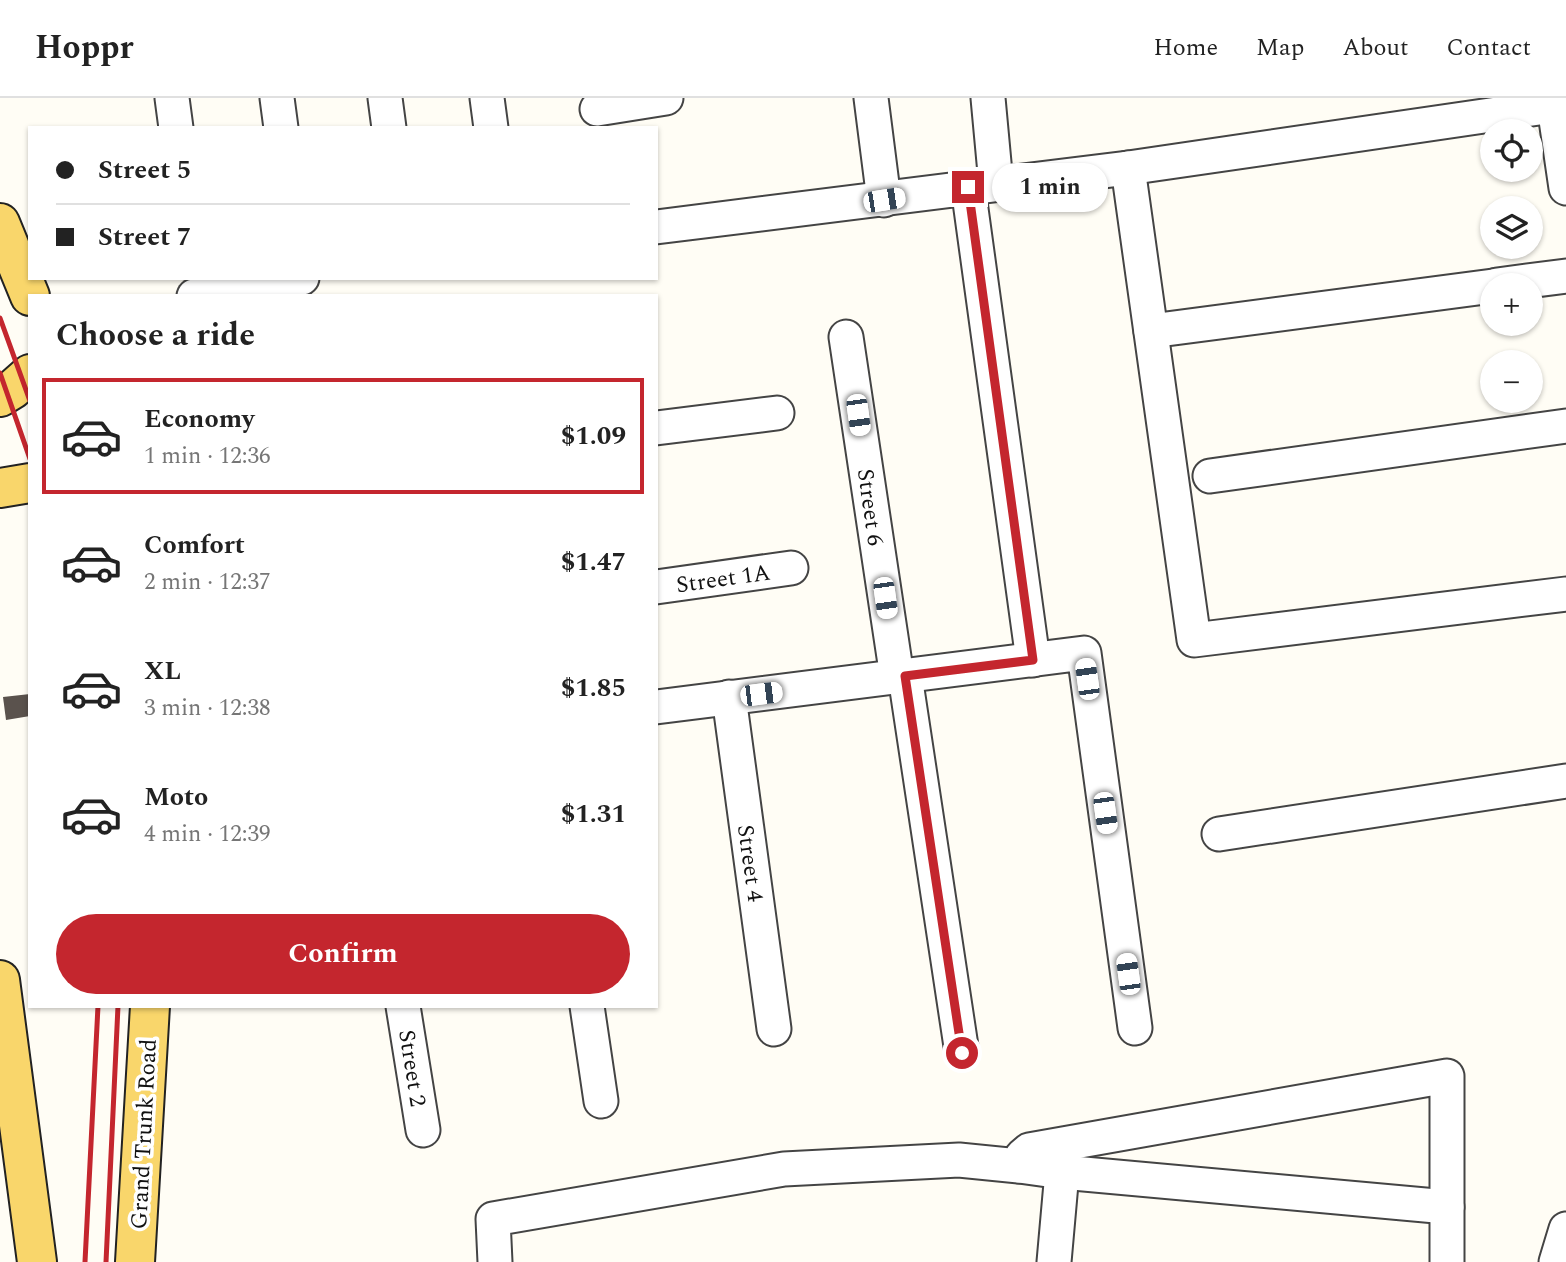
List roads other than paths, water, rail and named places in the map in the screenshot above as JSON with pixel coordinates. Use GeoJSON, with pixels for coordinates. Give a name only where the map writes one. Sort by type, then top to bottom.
{"type":"FeatureCollection","features":[{"type":"Feature","properties":{"kind":"main road"},"geometry":{"type":"LineString","coordinates":[[0,223],[29,294]]}},
{"type":"Feature","properties":{"kind":"main road"},"geometry":{"type":"LineString","coordinates":[[0,397],[28,376]]}},
{"type":"Feature","properties":{"kind":"main road"},"geometry":{"type":"LineString","coordinates":[[0,488],[28,483]]}},
{"type":"Feature","properties":{"kind":"main road"},"geometry":{"type":"LineString","coordinates":[[0,980],[37,1262]]}},
{"type":"Feature","properties":{"kind":"main road","name":"Grand Trunk Road"},"geometry":{"type":"LineString","coordinates":[[138,1260],[150,1008]]}},
{"type":"Feature","properties":{"kind":"street"},"geometry":{"type":"LineString","coordinates":[[172,98],[176,126]]}},
{"type":"Feature","properties":{"kind":"street"},"geometry":{"type":"LineString","coordinates":[[277,98],[281,126]]}},
{"type":"Feature","properties":{"kind":"street"},"geometry":{"type":"LineString","coordinates":[[385,98],[389,126]]}},
{"type":"Feature","properties":{"kind":"street"},"geometry":{"type":"LineString","coordinates":[[487,98],[491,126]]}},
{"type":"Feature","properties":{"kind":"street"},"geometry":{"type":"LineString","coordinates":[[598,112],[666,98]]}},
{"type":"Feature","properties":{"kind":"street"},"geometry":{"type":"LineString","coordinates":[[871,98],[884,200]]}},
{"type":"Feature","properties":{"kind":"street"},"geometry":{"type":"LineString","coordinates":[[988,98],[982,185],[1033,660]]}},
{"type":"Feature","properties":{"kind":"street"},"geometry":{"type":"LineString","coordinates":[[658,227],[1128,168],[1471,108],[1560,105],[1566,188]]}},
{"type":"Feature","properties":{"kind":"street"},"geometry":{"type":"LineString","coordinates":[[1128,168],[1194,640],[1566,594]]}},
{"type":"Feature","properties":{"kind":"street"},"geometry":{"type":"LineString","coordinates":[[1543,279],[1566,276]]}},
{"type":"Feature","properties":{"kind":"street"},"geometry":{"type":"LineString","coordinates":[[207,294],[290,280]]}},
{"type":"Feature","properties":{"kind":"street"},"geometry":{"type":"LineString","coordinates":[[1151,331],[1480,288]]}},
{"type":"Feature","properties":{"kind":"street","name":"Street 6"},"geometry":{"type":"LineString","coordinates":[[846,337],[962,1053]]}},
{"type":"Feature","properties":{"kind":"street"},"geometry":{"type":"LineString","coordinates":[[658,428],[778,413]]}},
{"type":"Feature","properties":{"kind":"street"},"geometry":{"type":"LineString","coordinates":[[1210,476],[1566,426]]}},
{"type":"Feature","properties":{"kind":"street","name":"Street 1A"},"geometry":{"type":"LineString","coordinates":[[658,587],[791,568]]}},
{"type":"Feature","properties":{"kind":"street"},"geometry":{"type":"LineString","coordinates":[[658,707],[1084,653],[1135,1028]]}},
{"type":"Feature","properties":{"kind":"street","name":"Street 4"},"geometry":{"type":"LineString","coordinates":[[729,697],[774,1029]]}},
{"type":"Feature","properties":{"kind":"street"},"geometry":{"type":"LineString","coordinates":[[1219,834],[1566,781]]}},
{"type":"Feature","properties":{"kind":"street","name":"Street 2"},"geometry":{"type":"LineString","coordinates":[[403,1008],[423,1130]]}},
{"type":"Feature","properties":{"kind":"street"},"geometry":{"type":"LineString","coordinates":[[587,1008],[601,1101]]}},
{"type":"Feature","properties":{"kind":"street"},"geometry":{"type":"LineString","coordinates":[[1019,1166],[1022,1156],[1029,1150],[1447,1076],[1447,1262]]}},
{"type":"Feature","properties":{"kind":"street"},"geometry":{"type":"LineString","coordinates":[[495,1262],[493,1219],[784,1169],[959,1160],[1447,1207]]}},
{"type":"Feature","properties":{"kind":"street"},"geometry":{"type":"LineString","coordinates":[[1054,1262],[1062,1172]]}},
{"type":"Feature","properties":{"kind":"street"},"geometry":{"type":"LineString","coordinates":[[1556,1262],[1566,1229]]}},
{"type":"Feature","properties":{"kind":"railway"},"geometry":{"type":"LineString","coordinates":[[0,318],[28,395]]}},
{"type":"Feature","properties":{"kind":"railway"},"geometry":{"type":"LineString","coordinates":[[0,373],[28,453]]}},
{"type":"Feature","properties":{"kind":"railway"},"geometry":{"type":"LineString","coordinates":[[85,1262],[98,1008]]}},
{"type":"Feature","properties":{"kind":"railway"},"geometry":{"type":"LineString","coordinates":[[106,1262],[118,1008]]}}]}
